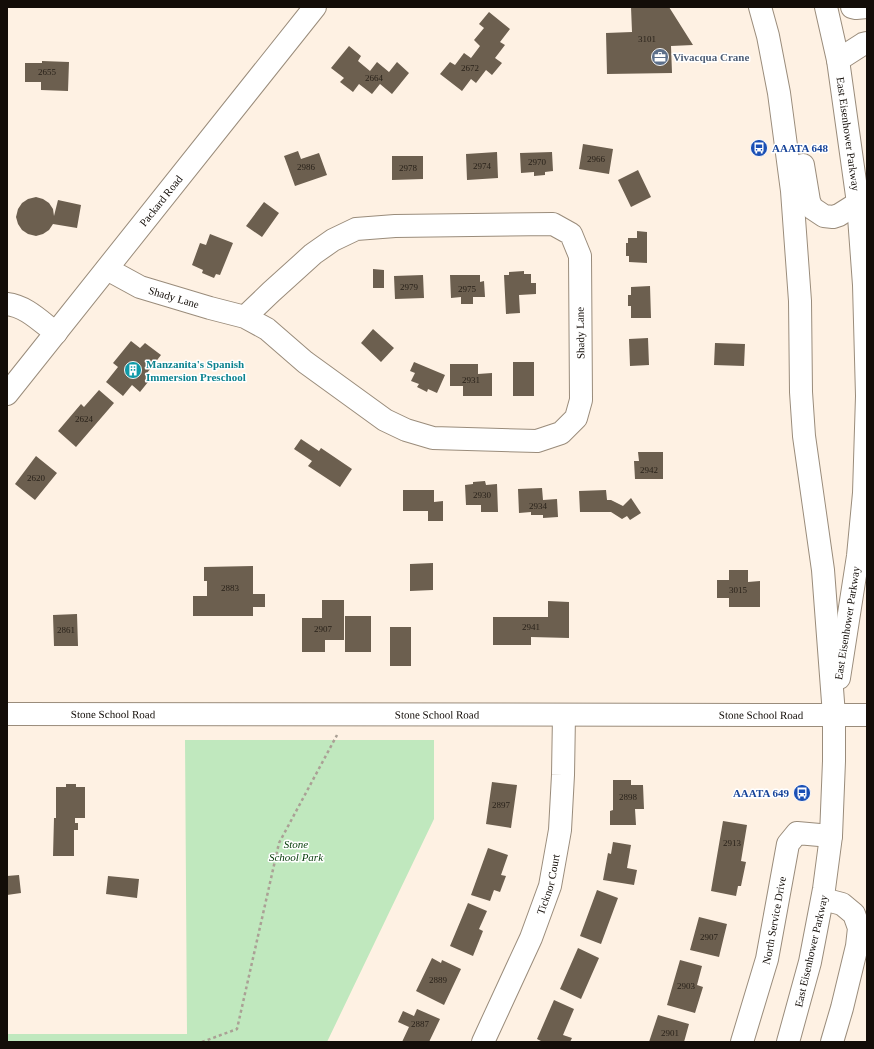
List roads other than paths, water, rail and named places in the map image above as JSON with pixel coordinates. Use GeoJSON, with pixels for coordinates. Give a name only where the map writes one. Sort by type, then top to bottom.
{"type":"FeatureCollection","features":[{"type":"Feature","properties":{"kind":"main road","name":"Packard Road"},"geometry":{"type":"LineString","coordinates":[[7,394],[315,7]]}},
{"type":"Feature","properties":{"kind":"main road","name":"East Eisenhower Parkway"},"geometry":{"type":"LineString","coordinates":[[760,7],[768,36],[779,93],[792,191],[800,301],[801,392],[804,436],[823,570],[834,715],[831,836],[823,899],[810,962],[788,1042]]}},
{"type":"Feature","properties":{"kind":"main road","name":"East Eisenhower Parkway"},"geometry":{"type":"LineString","coordinates":[[826,7],[838,60],[858,203],[864,285],[867,396],[864,493],[858,556],[834,715]]}},
{"type":"Feature","properties":{"kind":"main road"},"geometry":{"type":"LineString","coordinates":[[852,7],[867,7]]}},
{"type":"Feature","properties":{"kind":"main road"},"geometry":{"type":"LineString","coordinates":[[838,60],[867,43]]}},
{"type":"Feature","properties":{"kind":"main road"},"geometry":{"type":"LineString","coordinates":[[779,93],[792,110],[798,128],[809,201],[812,208],[824,216],[833,217],[858,203]]}},
{"type":"Feature","properties":{"kind":"main road","name":"Shady Lane"},"geometry":{"type":"LineString","coordinates":[[107,269],[140,287],[245,317],[267,329],[305,362],[385,420],[406,430],[433,438],[537,441],[561,433],[576,418],[581,400],[580,256],[572,234],[553,224],[395,226],[356,229],[332,240],[313,254],[245,317]]}},
{"type":"Feature","properties":{"kind":"main road"},"geometry":{"type":"LineString","coordinates":[[7,304],[23,309],[56,333]]}},
{"type":"Feature","properties":{"kind":"main road","name":"Stone School Road"},"geometry":{"type":"LineString","coordinates":[[7,714],[867,715]]}},
{"type":"Feature","properties":{"kind":"main road","name":"Ticknor Court"},"geometry":{"type":"LineString","coordinates":[[483,1042],[531,938],[550,886],[560,830],[564,715]]}},
{"type":"Feature","properties":{"kind":"main road","name":"North Service Drive"},"geometry":{"type":"LineString","coordinates":[[742,1042],[767,959],[788,844],[797,833],[831,836]]}},
{"type":"Feature","properties":{"kind":"main road"},"geometry":{"type":"LineString","coordinates":[[823,899],[842,904],[854,914],[859,928],[857,946],[832,1042]]}},
{"type":"Feature","properties":{"kind":"place","name":"Vivacqua Crane"},"geometry":{"type":"Point","coordinates":[660,57]}},
{"type":"Feature","properties":{"kind":"place","name":"AAATA 648"},"geometry":{"type":"Point","coordinates":[759,148]}},
{"type":"Feature","properties":{"kind":"place","name":"Manzanita's Spanish Immersion Preschool"},"geometry":{"type":"Point","coordinates":[133,370]}},
{"type":"Feature","properties":{"kind":"place","name":"AAATA 649"},"geometry":{"type":"Point","coordinates":[802,793]}},
{"type":"Feature","properties":{"kind":"park label","name":"Stone School Park"},"geometry":{"type":"Point","coordinates":[296,850]}}]}
